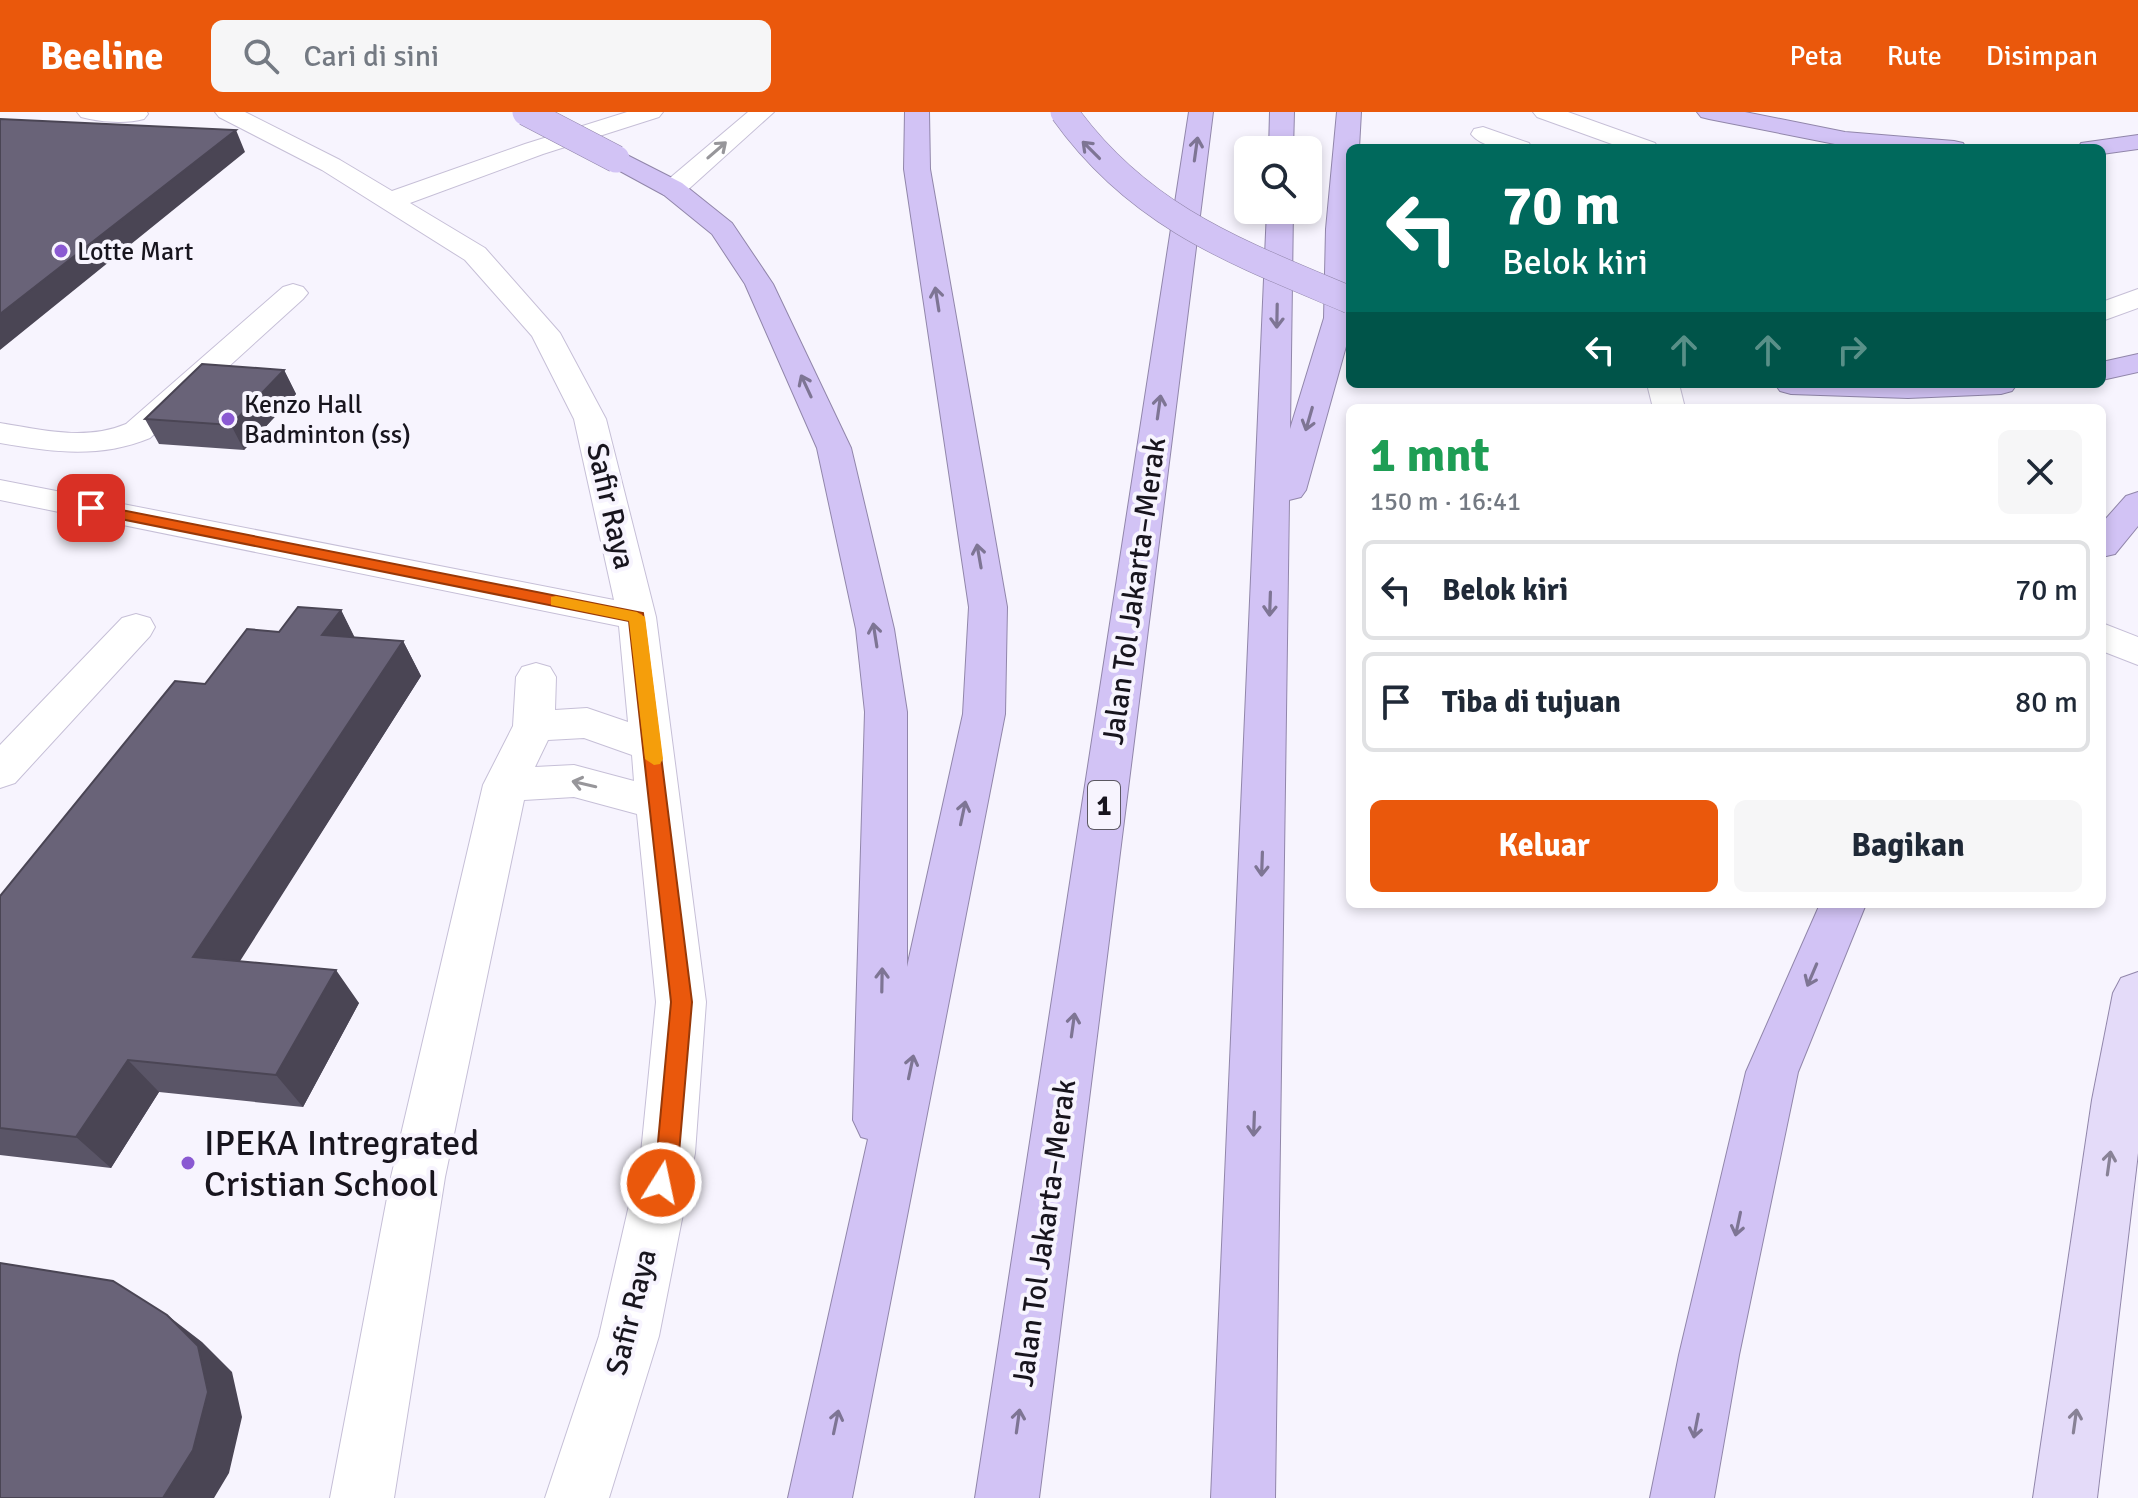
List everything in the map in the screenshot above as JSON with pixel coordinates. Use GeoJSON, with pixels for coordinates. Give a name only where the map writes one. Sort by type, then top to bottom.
{"type":"FeatureCollection","features":[{"type":"Feature","properties":{"kind":"highway"},"geometry":{"type":"LineString","coordinates":[[526,112],[673,189],[722,229],[759,284],[834,448],[875,629],[886,712],[878,1226]]}},
{"type":"Feature","properties":{"kind":"highway"},"geometry":{"type":"LineString","coordinates":[[820,1498],[984,714],[988,607],[917,169],[917,112]]}},
{"type":"Feature","properties":{"kind":"highway"},"geometry":{"type":"LineString","coordinates":[[1064,112],[1079,139],[1130,189],[1236,251],[1346,298]]}},
{"type":"Feature","properties":{"kind":"highway","name":"Jalan Tol Jakarta–Merak"},"geometry":{"type":"LineString","coordinates":[[1007,1498],[1201,112]]}},
{"type":"Feature","properties":{"kind":"highway"},"geometry":{"type":"LineString","coordinates":[[1281,136],[1282,112]]}},
{"type":"Feature","properties":{"kind":"highway"},"geometry":{"type":"LineString","coordinates":[[1347,144],[1349,112]]}},
{"type":"Feature","properties":{"kind":"highway"},"geometry":{"type":"LineString","coordinates":[[1709,112],[1845,139],[1906,144]]}},
{"type":"Feature","properties":{"kind":"highway"},"geometry":{"type":"LineString","coordinates":[[2106,146],[2138,142]]}},
{"type":"Feature","properties":{"kind":"highway"},"geometry":{"type":"LineString","coordinates":[[1272,547],[1339,318],[1340,229],[1346,151]]}},
{"type":"Feature","properties":{"kind":"highway"},"geometry":{"type":"LineString","coordinates":[[1243,1498],[1280,224]]}},
{"type":"Feature","properties":{"kind":"highway"},"geometry":{"type":"LineString","coordinates":[[2106,370],[2138,363]]}},
{"type":"Feature","properties":{"kind":"highway"},"geometry":{"type":"LineString","coordinates":[[2106,541],[2138,503]]}},
{"type":"Feature","properties":{"kind":"highway"},"geometry":{"type":"LineString","coordinates":[[1682,1498],[1709,1355],[1772,1072],[1841,908]]}},
{"type":"Feature","properties":{"kind":"main road"},"geometry":{"type":"LineString","coordinates":[[2065,1498],[2118,1100],[2138,993]]}},
{"type":"Feature","properties":{"kind":"street"},"geometry":{"type":"LineString","coordinates":[[89,112],[136,114]]}},
{"type":"Feature","properties":{"kind":"street","name":"Safir Raya"},"geometry":{"type":"LineString","coordinates":[[227,112],[331,165],[475,254],[545,333],[590,419],[637,617],[681,1002],[668,1153],[629,1336],[577,1498]]}},
{"type":"Feature","properties":{"kind":"street"},"geometry":{"type":"LineString","coordinates":[[390,201],[534,149],[651,112]]}},
{"type":"Feature","properties":{"kind":"street"},"geometry":{"type":"LineString","coordinates":[[673,189],[762,112]]}},
{"type":"Feature","properties":{"kind":"street"},"geometry":{"type":"LineString","coordinates":[[1545,112],[1635,144]]}},
{"type":"Feature","properties":{"kind":"street"},"geometry":{"type":"LineString","coordinates":[[1482,131],[1511,144]]}},
{"type":"Feature","properties":{"kind":"street"},"geometry":{"type":"LineString","coordinates":[[2106,284],[2138,280]]}},
{"type":"Feature","properties":{"kind":"street"},"geometry":{"type":"LineString","coordinates":[[0,433],[76,444],[128,436],[138,431],[293,293]]}},
{"type":"Feature","properties":{"kind":"street"},"geometry":{"type":"LineString","coordinates":[[2106,310],[2138,298]]}},
{"type":"Feature","properties":{"kind":"street"},"geometry":{"type":"LineString","coordinates":[[0,490],[637,617]]}},
{"type":"Feature","properties":{"kind":"street"},"geometry":{"type":"LineString","coordinates":[[0,772],[136,627]]}},
{"type":"Feature","properties":{"kind":"street"},"geometry":{"type":"LineString","coordinates":[[2106,638],[2138,652]]}},
{"type":"Feature","properties":{"kind":"street"},"geometry":{"type":"LineString","coordinates":[[362,1498],[418,1177],[505,785],[535,701],[653,747]]}},
{"type":"Feature","properties":{"kind":"street"},"geometry":{"type":"LineString","coordinates":[[505,785],[574,781],[659,804]]}},
{"type":"Feature","properties":{"kind":"building","name":"Lotte Mart"},"geometry":{"type":"Polygon","coordinates":[[[0,119],[236,130],[0,314],[0,119]]]}},
{"type":"Feature","properties":{"kind":"building"},"geometry":{"type":"Polygon","coordinates":[[[202,364],[284,370],[231,425],[145,419],[202,364]]]}},
{"type":"Feature","properties":{"kind":"building"},"geometry":{"type":"Polygon","coordinates":[[[298,607],[341,610],[322,635],[403,641],[193,957],[336,970],[276,1075],[128,1060],[76,1137],[0,1128],[0,896],[175,681],[205,684],[247,629],[279,632],[298,607]]]}},
{"type":"Feature","properties":{"kind":"building"},"geometry":{"type":"Polygon","coordinates":[[[0,1263],[113,1281],[167,1315],[198,1346],[208,1392],[193,1450],[163,1498],[0,1498],[0,1263]]]}},
{"type":"Feature","properties":{"kind":"slow traffic"},"geometry":{"type":"LineString","coordinates":[[556,601],[637,617],[654,759]]}},
{"type":"Feature","properties":{"kind":"place","name":"Lotte Mart"},"geometry":{"type":"Point","coordinates":[61,251]}},
{"type":"Feature","properties":{"kind":"place","name":"Kenzo Hall Badminton (ss)"},"geometry":{"type":"Point","coordinates":[228,419]}},
{"type":"Feature","properties":{"kind":"place","name":"IPEKA Intregrated Cristian School"},"geometry":{"type":"Point","coordinates":[188,1163]}},
{"type":"Feature","properties":{"kind":"route"},"geometry":{"type":"LineString","coordinates":[[91,508],[637,617],[681,1002],[668,1153],[661,1183]]}}]}
